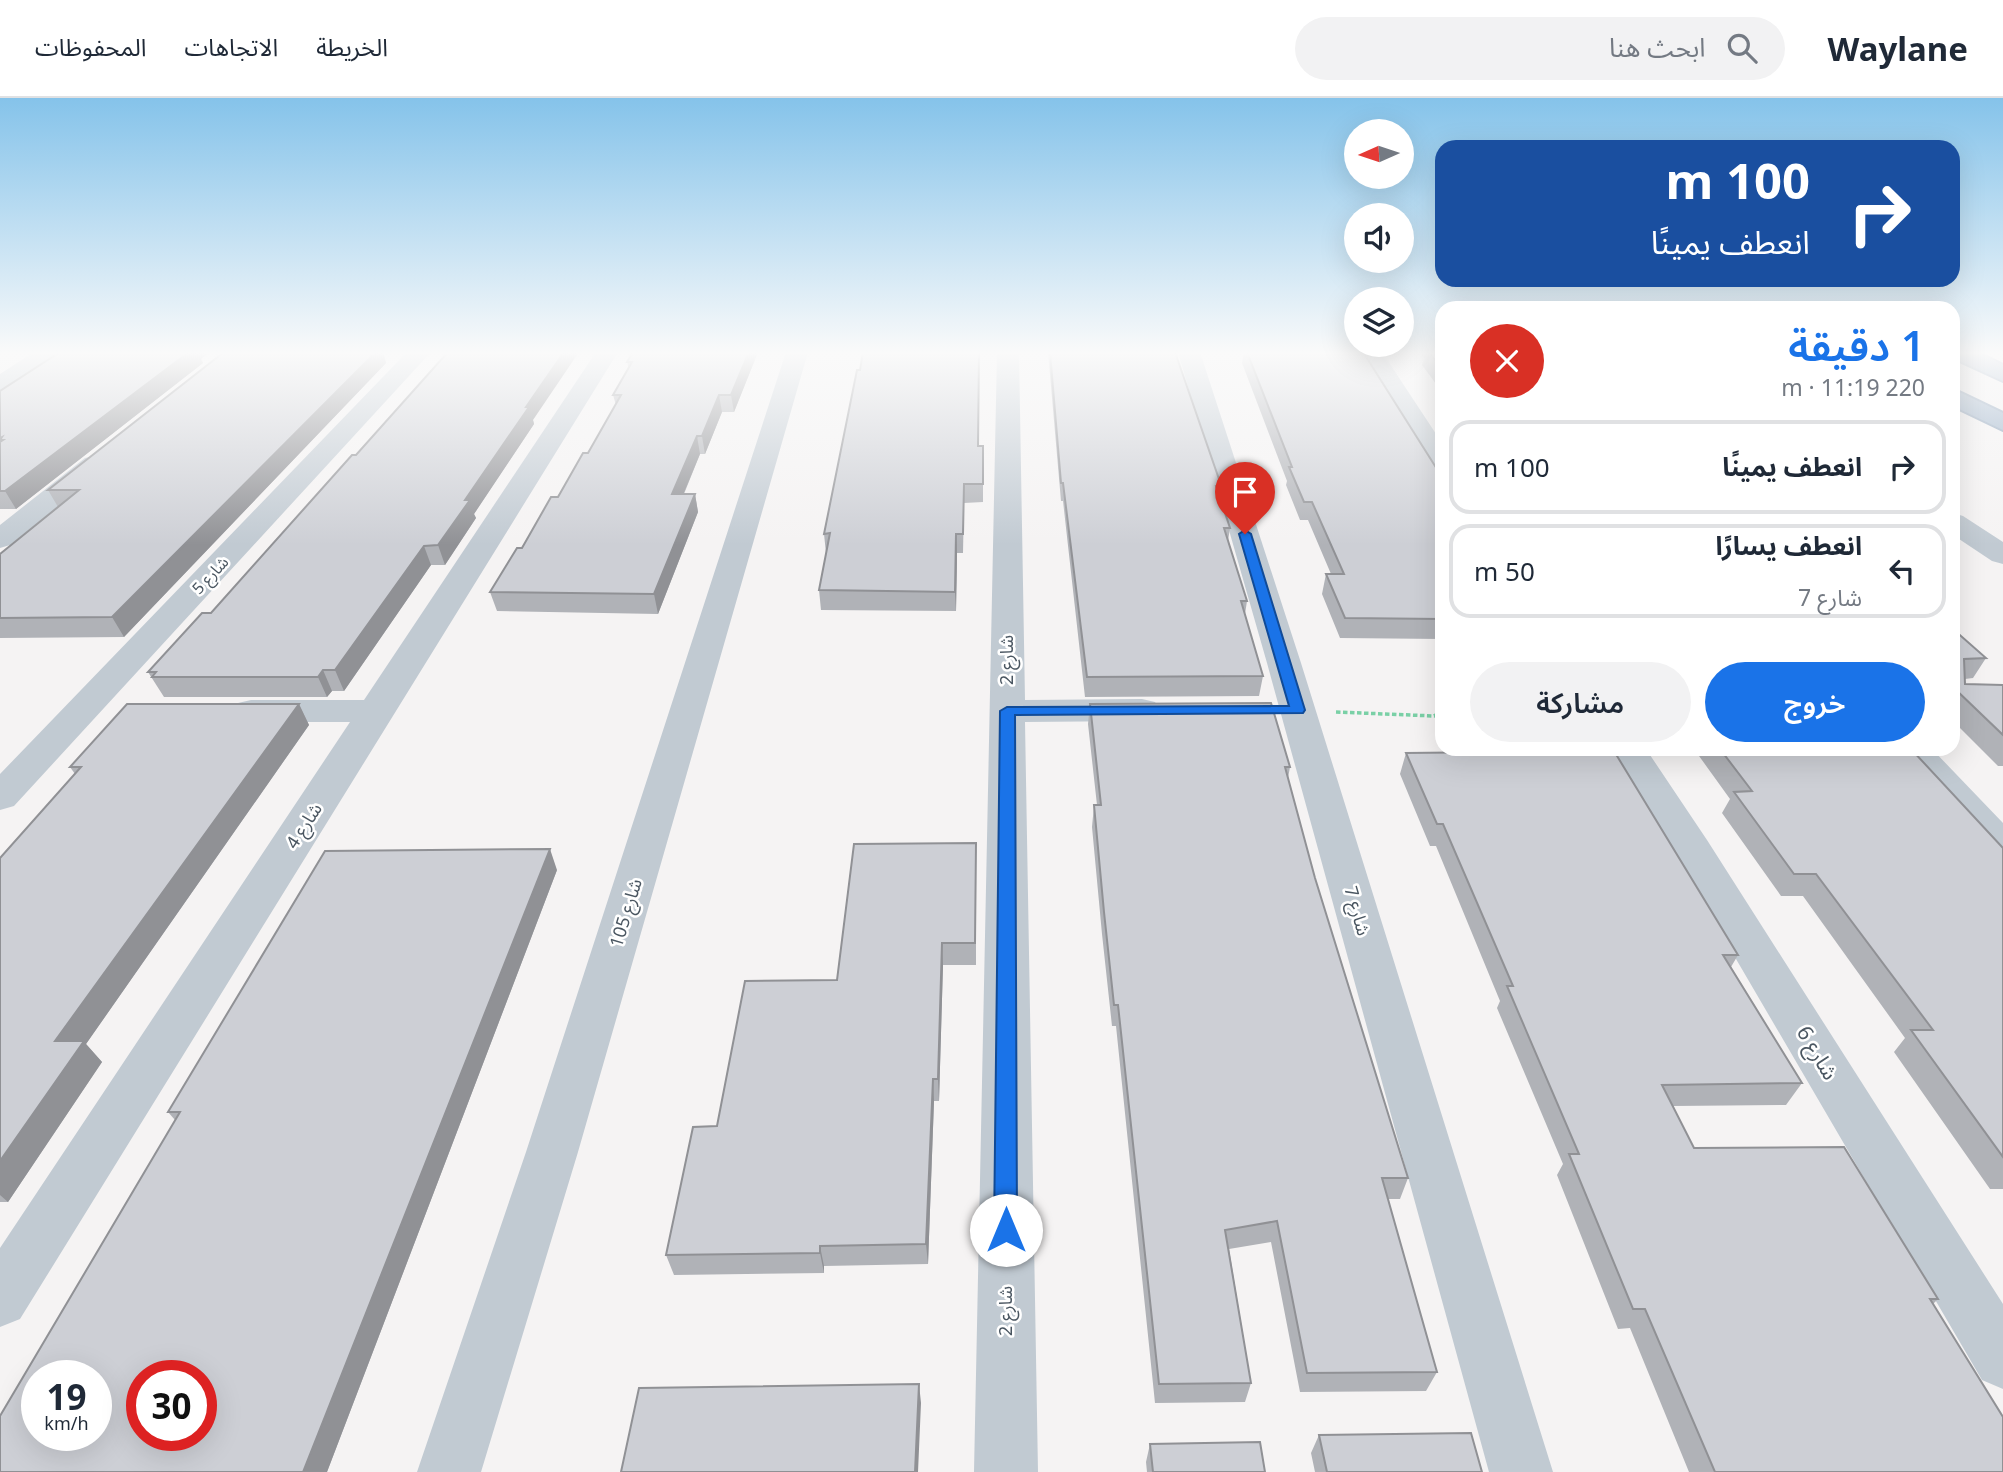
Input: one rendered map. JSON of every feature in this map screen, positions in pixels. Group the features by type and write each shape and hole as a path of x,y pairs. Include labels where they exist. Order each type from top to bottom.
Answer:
{"highway":[{"path":"1969,416 2003,431"}],"street":[{"name":"شارع 5","path":"0,797 359,416"},
{"name":"شارع 4","path":"0,1299 566,416"},
{"name":"شارع 105","path":"449,1472 556,1139 777,416"},
{"name":"شارع 2","path":"1006,1472 1009,416"},
{"name":"شارع 7","path":"1206,416 1284,710 1521,1472"},
{"path":"1412,416 1435,452"},
{"path":"0,538 118,445"},
{"path":"1960,527 2003,555"},
{"path":"1007,711 1173,710"},
{"path":"81,711 122,711"},
{"path":"216,711 378,711"},
{"name":"شارع 6","path":"1632,756 1700,862 2003,1359"},
{"path":"1918,756 2003,848"}],"path":[{"path":"1284,710 1435,715"}],"building":[{"path":"0,416 104,416 5,491 0,491 0,442 3,440 0,438"},
{"path":"142,416 312,416 112,617 0,618 0,554 79,490 48,490"},
{"path":"391,416 523,416 465,500 470,500 438,545 424,546 335,670 323,670 318,677 152,677 156,672 148,672 202,613 211,613 352,455 356,455"},
{"path":"609,416 710,416 702,436 697,436 672,494 695,494 654,594 490,592 517,548 522,548 551,497 558,497 583,453 588,453"},
{"path":"848,416 978,416 978,446 983,446 983,484 964,484 963,534 956,534 955,592 819,590 830,533 824,534"},
{"path":"1055,416 1197,416 1221,485 1216,486 1230,528 1224,528 1247,601 1241,601 1263,676 1087,677 1061,483"},
{"path":"1272,416 1404,416 1435,466 1435,619 1345,618 1326,574 1344,574 1312,502 1304,502 1289,467 1292,467"},
{"path":"1960,635 1986,658 1964,659 1965,684 2003,685 2003,735 1960,694"},
{"path":"1271,703 1290,767 1285,767 1315,878 1408,1178 1382,1178 1437,1372 1307,1373 1277,1221 1225,1230 1251,1383 1159,1384 1118,1005 1114,1005 1104,912 1094,805 1101,805 1090,704"},
{"path":"127,704 299,704 55,1041 84,1041 0,1161 0,858 81,767 70,767"},
{"path":"1406,753 1435,753 1435,756 1617,756 1738,955 1723,955 1802,1083 1662,1085 1694,1148 1844,1147 1938,1299 1930,1299 2003,1417 2003,1472 1715,1472 1645,1309 1633,1309 1569,1154 1579,1154 1507,986 1513,986 1443,824 1437,824"},
{"path":"1725,756 1918,756 2003,848 2003,1157 1911,1030 1933,1030 1816,874 1794,874 1734,792 1752,791"},
{"path":"976,843 975,943 942,943 938,1079 933,1079 926,1244 820,1246 820,1253 666,1255 693,1127 717,1126 745,981 837,980 854,844"},
{"path":"550,849 303,1472 0,1472 0,1416 21,1381 21,1451 112,1451 112,1360 33,1360 180,1112 168,1112 325,851"},
{"path":"919,1384 915,1472 621,1472 639,1388"},
{"path":"1471,1433 1482,1472 1327,1472 1319,1435"},
{"path":"1260,1442 1265,1472 1153,1472 1150,1444"}],"route":[{"path":"1006,1230 1007,711 1298,710 1245,534"}]}
